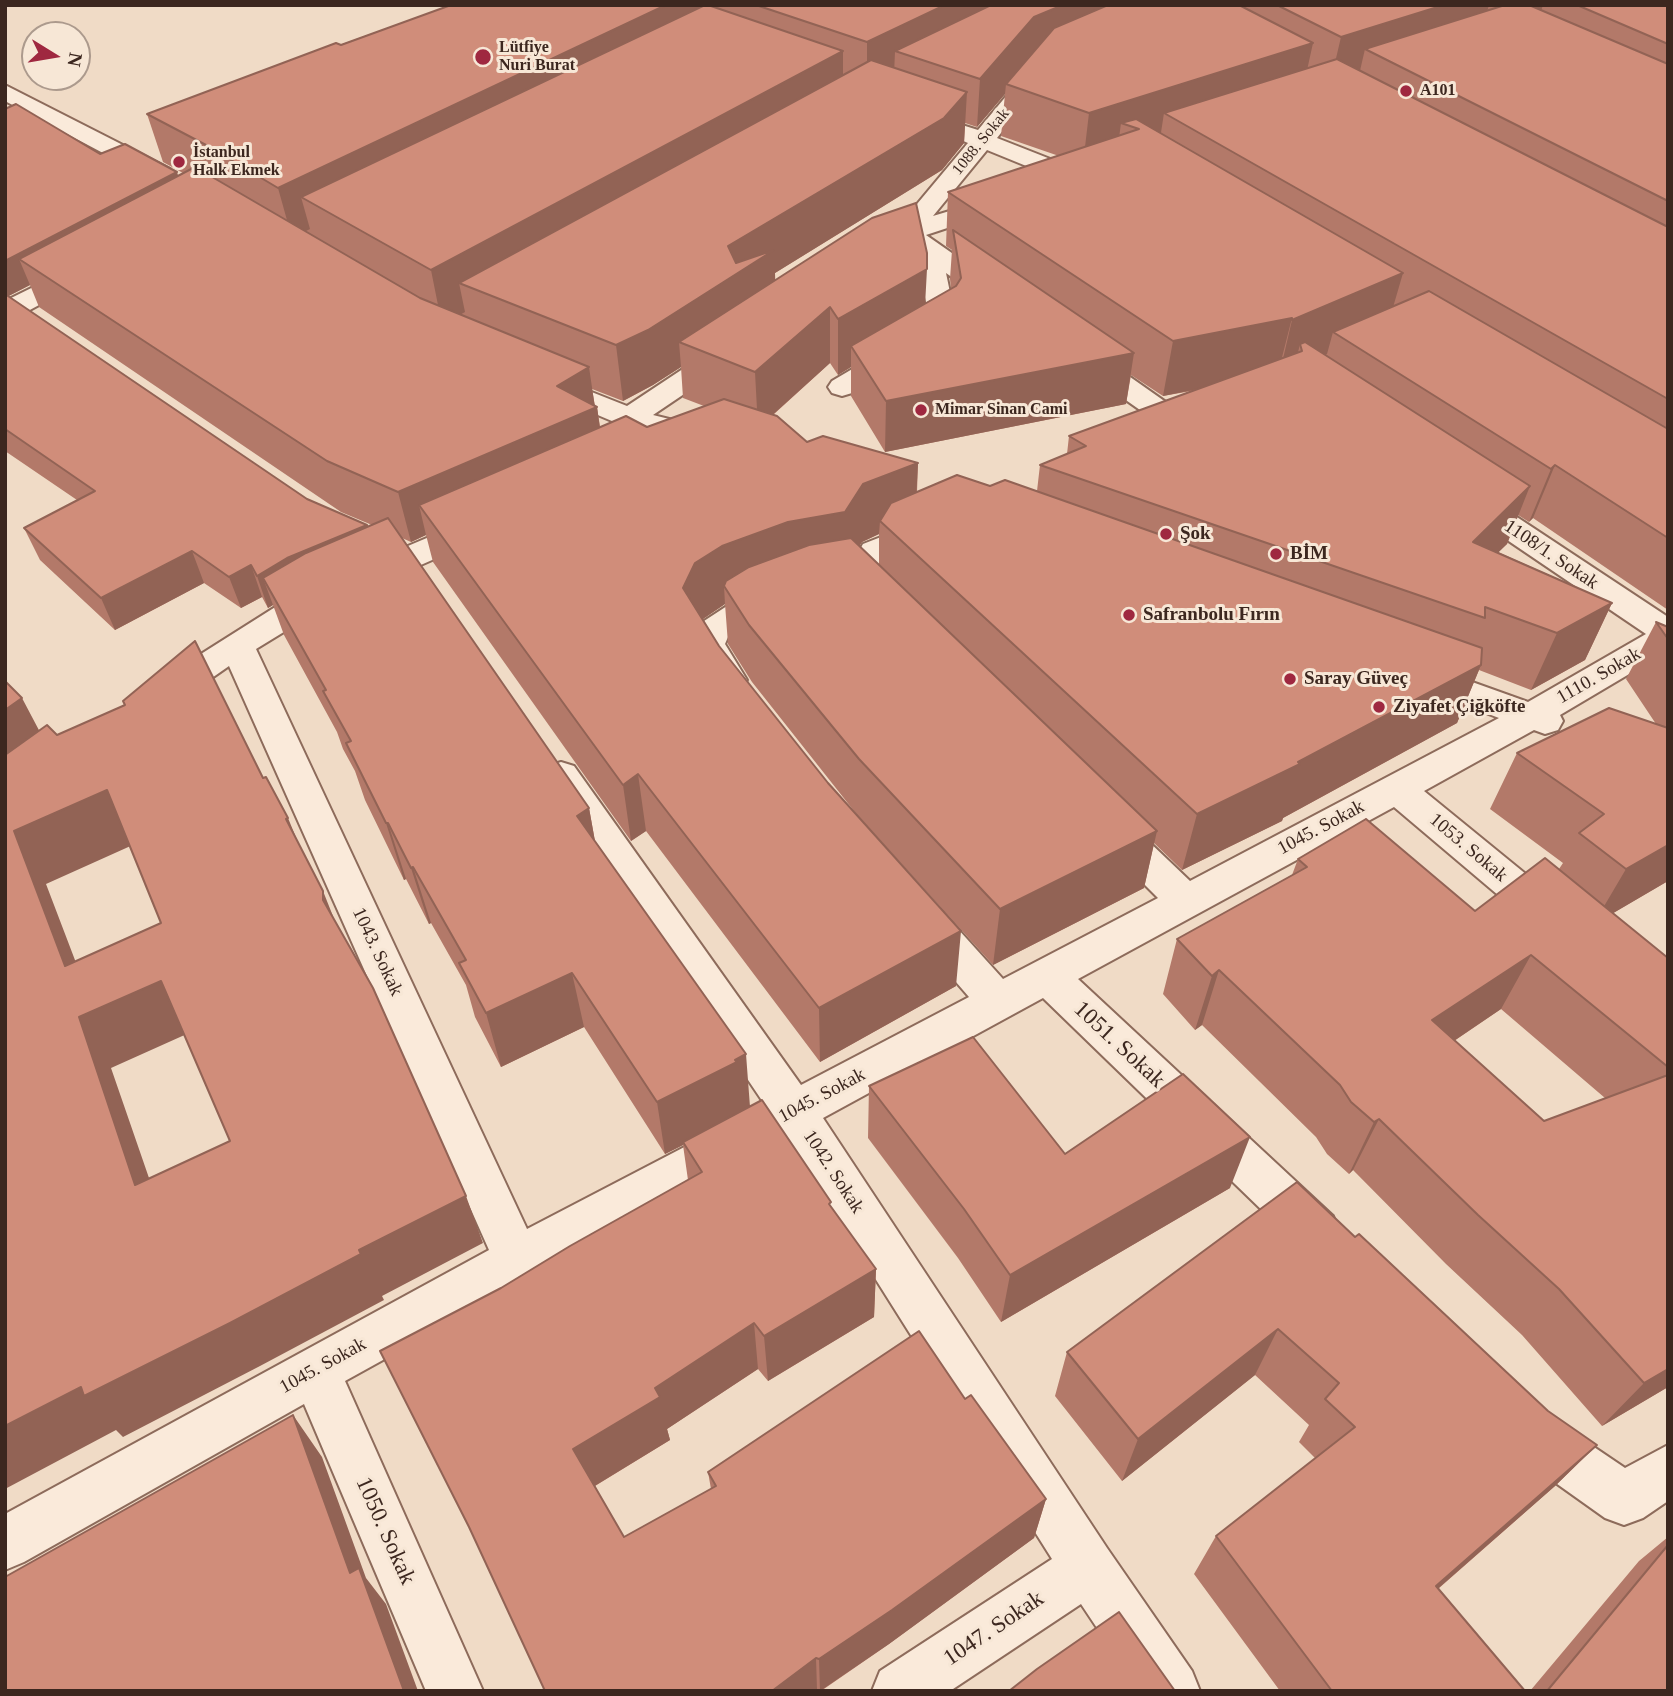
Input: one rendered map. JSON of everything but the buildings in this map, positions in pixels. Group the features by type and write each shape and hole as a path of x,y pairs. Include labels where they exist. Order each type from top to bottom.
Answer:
{"street":[{"name":"1088. Sokak","path":"906,233 1038,71 1050,66"},
{"path":"5,92 142,151 188,188"},
{"path":"16,128 48,112"},
{"path":"859,263 906,233 1088,174 945,126"},
{"path":"906,233 1018,312"},
{"path":"842,387 941,328 940,307 929,248"},
{"path":"19,314 100,261"},
{"path":"629,418 744,341"},
{"path":"1063,343 1186,430"},
{"path":"517,370 629,418 727,442"},
{"path":"653,450 690,433"},
{"name":"1108/1. Sokak","path":"1441,482 1668,634"},
{"path":"133,715 237,645 311,600 406,563 506,517"},
{"path":"747,703 708,644 713,631 739,614 831,586 874,551 956,517"},
{"path":"831,586 898,620"},
{"name":"1110. Sokak","path":"1531,716 1668,634"},
{"name":"1043. Sokak","path":"237,645 517,1259"},
{"path":"1400,668 1580,733"},
{"name":"1045. Sokak","path":"5,1543 517,1259 1531,716"},
{"name":"1042. Sokak","path":"536,738 794,1111 1088,1567 1172,1691"},
{"name":"1053. Sokak","path":"1397,789 1574,937"},
{"path":"1086,803 1185,900"},
{"path":"907,899 997,1001"},
{"name":"1051. Sokak","path":"1046,975 1348,1262"},
{"name":"1050. Sokak","path":"314,1371 455,1691"},
{"path":"1500,1406 1530,1434 1623,1499 1668,1471"},
{"name":"1047. Sokak","path":"900,1691 1088,1567"}],"place":[{"name":"Lütfiye Nuri Burat","path":"483,57"},
{"name":"A101","path":"1406,91"},
{"name":"İstanbul Halk Ekmek","path":"179,162"},
{"name":"Mimar Sinan Cami","path":"921,410"},
{"name":"Şok","path":"1166,534"},
{"name":"BİM","path":"1276,554"},
{"name":"Safranbolu Fırın","path":"1129,615"},
{"name":"Saray Güveç","path":"1290,679"},
{"name":"Ziyafet Çiğköfte","path":"1379,707"}]}
